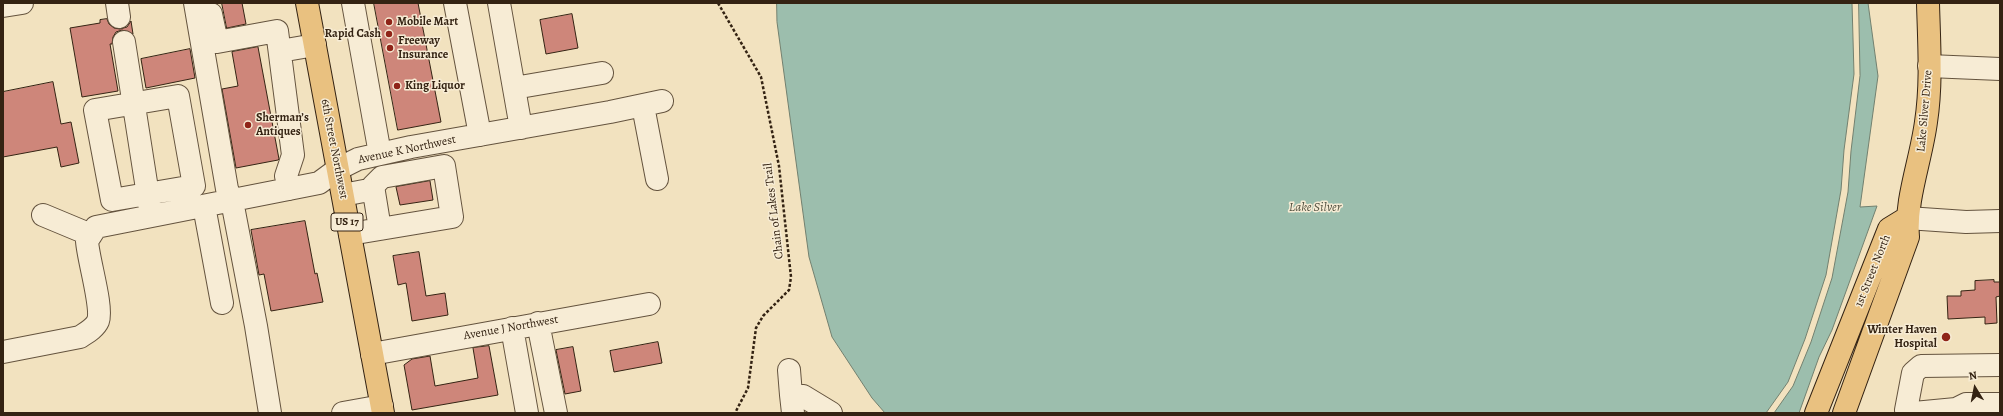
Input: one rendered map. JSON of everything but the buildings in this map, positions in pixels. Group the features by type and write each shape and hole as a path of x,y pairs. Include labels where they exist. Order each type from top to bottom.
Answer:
{"main road":[{"name":"6th Street Northwest","path":"307,3 382,409"},
{"name":"Lake Silver Drive","path":"1907,218 1923,140 1929,66 1928,3"},
{"name":"1st Street North","path":"1816,413 1890,229 1907,218 1908,237 1844,413"}],"street":[{"path":"3,6 22,3"},
{"path":"195,3 227,189 232,201 256,326 270,413"},
{"path":"208,3 217,42 277,31 293,155 286,176 289,189"},
{"path":"353,3 380,154"},
{"path":"455,3 480,136"},
{"path":"499,3 521,128"},
{"path":"124,42 151,216"},
{"path":"280,51 314,45"},
{"path":"1929,66 2000,70"},
{"path":"514,88 602,73"},
{"path":"178,96 194,186 112,200 95,110 134,104 178,96"},
{"name":"Avenue K Northwest","path":"91,235 96,227 319,184 338,170 358,159 429,144 480,136 652,103 657,179"},
{"path":"429,144 432,168"},
{"path":"350,234 380,229 452,216 444,166 382,177 373,186 380,229"},
{"path":"343,196 374,189"},
{"path":"204,206 222,303"},
{"path":"3,352 80,337 90,330 98,321 99,309 87,241 91,235 43,214"},
{"path":"1907,218 1966,222 2000,221"},
{"name":"Avenue J Northwest","path":"372,354 649,304"},
{"path":"538,323 556,413"},
{"path":"512,328 527,413"},
{"path":"1910,413 1906,410 1912,373 1921,366 2000,365"},
{"path":"790,370 792,404"},
{"path":"792,404 803,396 831,413"},
{"path":"1914,413 1956,411 1966,404 2000,404"},
{"path":"343,413 382,409"}],"path":[{"name":"Chain of Lakes Trail","path":"718,3 762,77 779,166 791,277 789,290 763,316 756,328 748,388 735,413"}],"water":[{"name":"Lake Silver","path":"777,3 1852,3 1854,74 1844,150 1841,190 1826,275 1805,339 1788,382 1766,413 885,413 872,398 832,337 809,257 777,22"},
{"path":"1859,3 1868,3 1878,76 1860,207 1877,206 1832,330 1819,357 1799,413 1774,413 1793,386 1811,342 1832,278 1848,192 1851,151 1860,76"}],"place":[{"name":"Mobile Mart","path":"389,22"},
{"name":"Rapid Cash","path":"389,34"},
{"name":"Freeway Insurance","path":"390,48"},
{"name":"King Liquor","path":"397,86"},
{"name":"Sherman’s Antiques","path":"248,125"},
{"name":"Winter Haven Hospital","path":"1946,337"}]}
